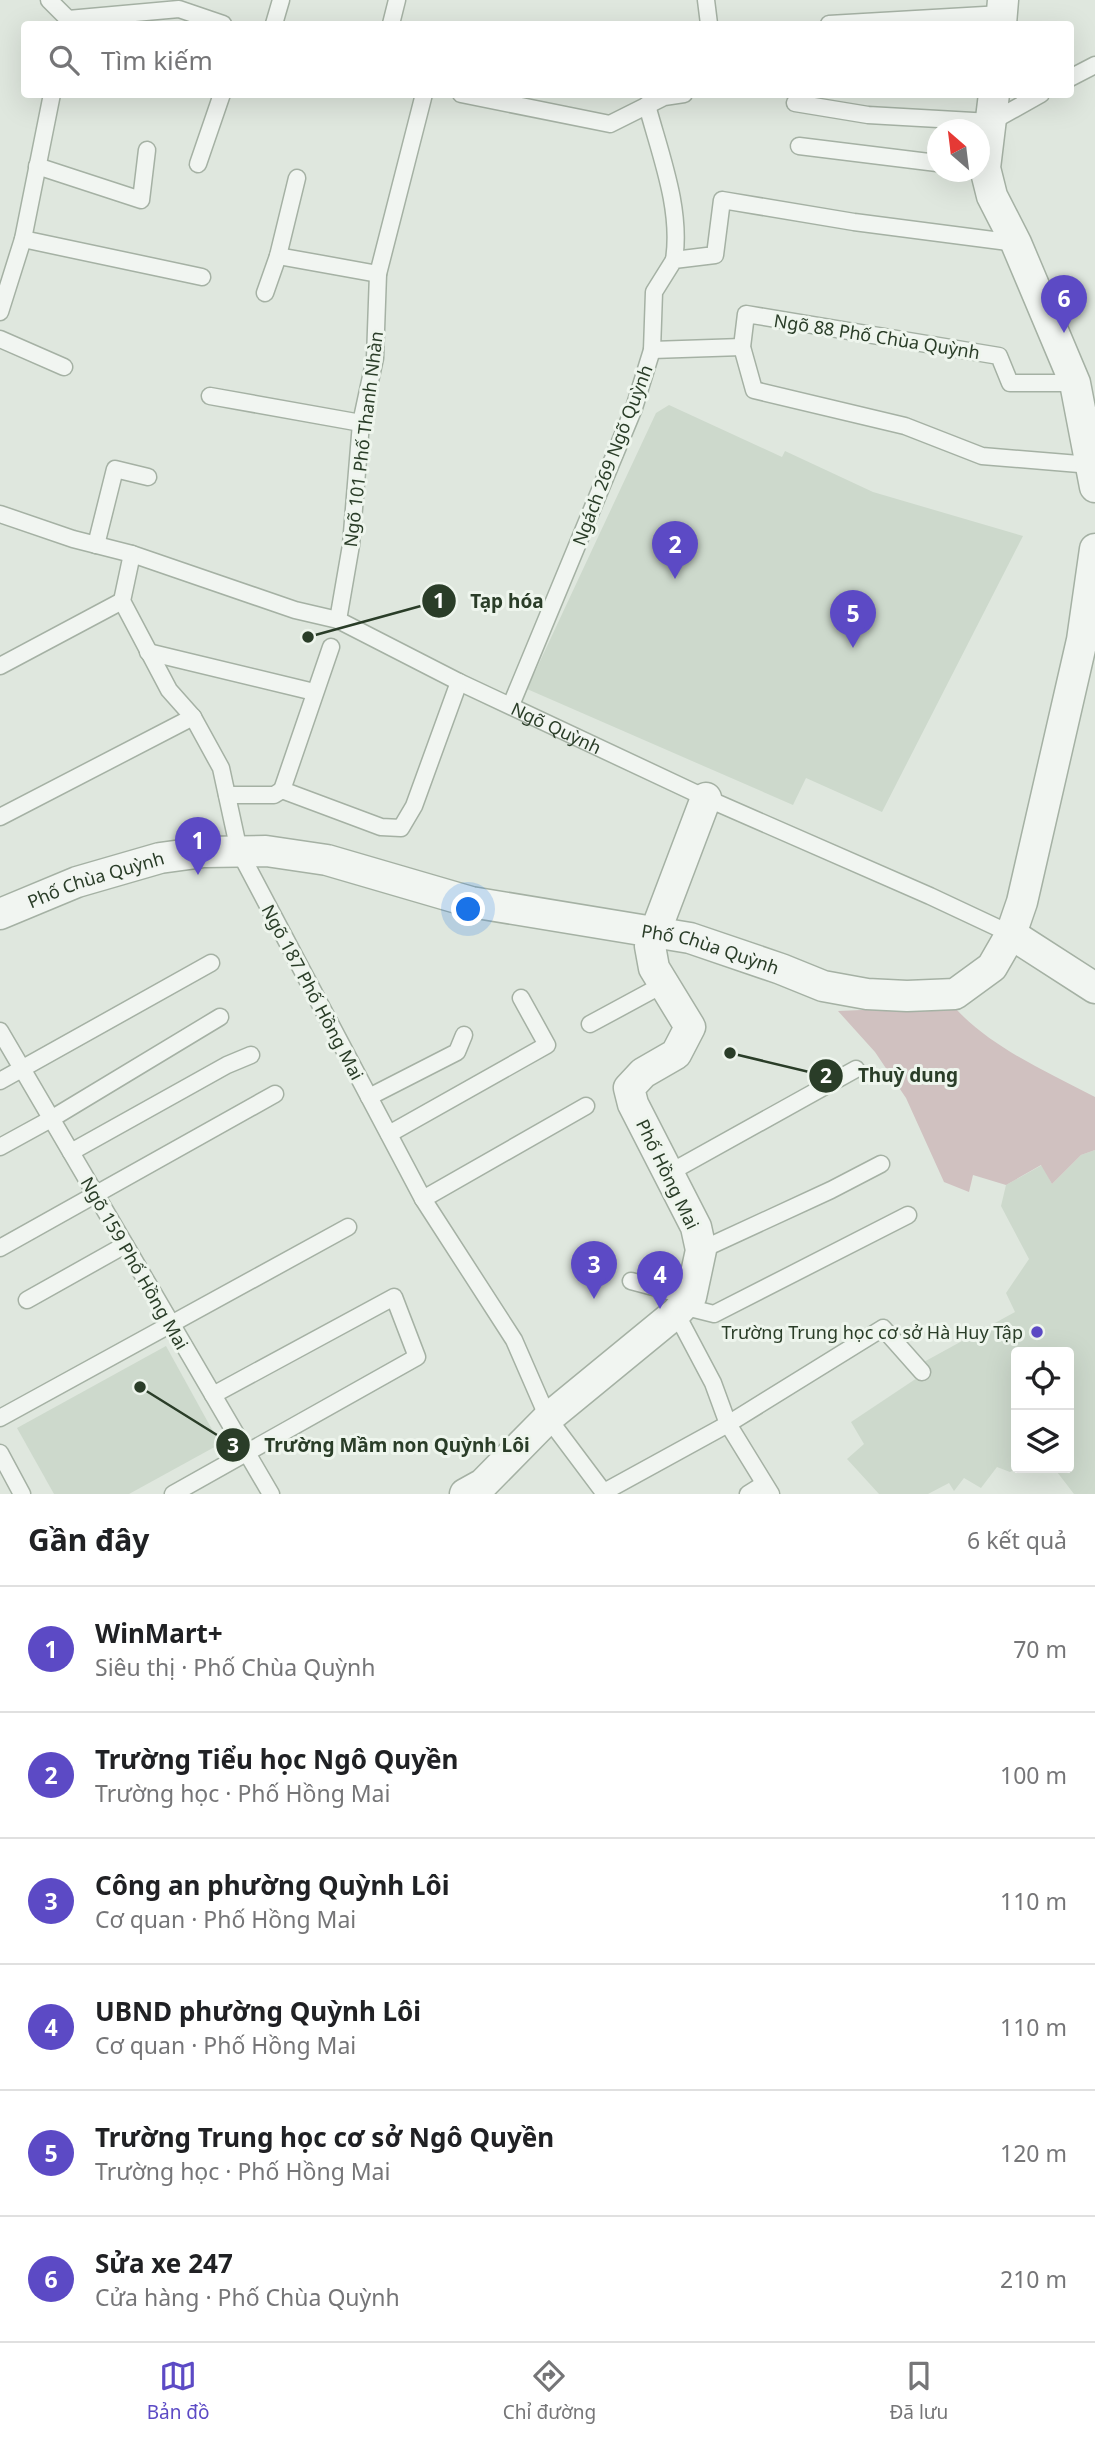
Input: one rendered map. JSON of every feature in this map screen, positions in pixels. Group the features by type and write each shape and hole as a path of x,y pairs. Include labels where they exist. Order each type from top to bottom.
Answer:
{"street":[{"path":"987,182 1016,243 1075,383 1093,476"},
{"name":"Phố Chùa Quỳnh","path":"0,914 77,882 160,858 204,852 266,851 327,860 471,901 690,938 823,986 867,994 955,994 992,967 1011,934 1022,902 1082,640 1095,549"},
{"name":"Phố Hồng Mai","path":"683,1305 701,1250 696,1227 633,1104 629,1088 643,1073 676,1054 690,1027 654,968 650,946 706,798"},
{"name":"Ngõ Quỳnh","path":"1011,934 1092,979"},
{"path":"465,1494 483,1484 548,1418 683,1305"}],"lane":[{"path":"50,0 66,21"},
{"path":"275,21 281,0"},
{"path":"392,21 397,0"},
{"path":"706,0 709,21"},
{"path":"76,21 179,9 214,21"},
{"path":"876,21 1002,13"},
{"path":"1074,76 1095,65"},
{"path":"0,312 23,239 51,98"},
{"path":"198,164 221,98"},
{"name":"Ngõ 101 Phố Thanh Nhàn","path":"338,620 351,545 361,423 375,358 377,274 423,98"},
{"path":"481,98 610,124 662,98"},
{"path":"795,103 867,115 992,108 1027,98"},
{"path":"647,105 668,186 677,239 674,260 715,254 722,200 854,222 1016,243"},
{"path":"799,146 927,162"},
{"path":"37,166 141,200 147,150"},
{"path":"265,293 278,256 297,178"},
{"path":"23,239 202,277"},
{"path":"278,256 377,274"},
{"name":"Ngách 269 Ngõ Quỳnh","path":"511,705 634,408 652,350 654,292 674,260"},
{"name":"Ngõ 88 Phố Chùa Quỳnh","path":"742,347 746,314 999,356 1010,383 1075,383"},
{"path":"0,339 64,367"},
{"path":"652,350 742,347 754,390 905,426 982,456 1093,476"},
{"path":"210,396 361,423"},
{"path":"96,545 116,469 148,477"},
{"name":"Ngõ Quỳnh","path":"0,514 132,554 295,610 338,620 459,682 706,798 1011,934"},
{"path":"0,666 122,601 132,554"},
{"name":"Ngõ 187 Phố Hồng Mai","path":"122,601 169,690 193,717 221,768 239,851 423,1199 514,1340 548,1418 605,1493"},
{"path":"227,795 274,795 282,790 331,647"},
{"path":"148,652 314,692"},
{"path":"282,790 381,827 401,828 414,807 459,682"},
{"path":"2,812 193,717"},
{"path":"0,1081 211,963"},
{"path":"590,1024 664,984"},
{"path":"389,1134 548,1045 521,998"},
{"path":"0,1147 220,1017"},
{"name":"Ngõ 159 Phố Hồng Mai","path":"0,1031 271,1494"},
{"path":"369,1097 457,1052 464,1035"},
{"path":"71,1152 226,1065 251,1055"},
{"path":"668,1173 856,1069"},
{"path":"0,1248 275,1094"},
{"path":"423,1199 586,1106"},
{"path":"701,1250 881,1164"},
{"path":"631,1281 683,1305 714,1314 908,1215"},
{"path":"0,1418 348,1227"},
{"path":"27,1300 125,1245"},
{"path":"173,1494 417,1357 394,1297 213,1395"},
{"path":"683,1305 728,1424 768,1489 748,1494"},
{"path":"605,1493 728,1424 883,1328 922,1372"},
{"path":"0,1453 22,1494"}],"shaded area":[{"path":"669,405 782,457 785,451 873,492 1023,536 882,812 806,778 793,805 527,689 656,413"},
{"path":"955,1008 1003,1047 1095,1097 1095,1150 1081,1155 1052,1184 1041,1165 1006,1185 973,1175 969,1192 944,1182 906,1098 875,1052 838,1011"},
{"name":"Trường Trung học cơ sở Hà Huy Tập","path":"1095,1150 1095,1494 1074,1494 1058,1473 1074,1473 1074,1347 1011,1347 1011,1472 997,1467 981,1488 964,1478 954,1491 949,1483 928,1494 879,1494 847,1459 864,1444 851,1422 917,1378 911,1369 1015,1312 1006,1293 1029,1259 1001,1206 1006,1185 1042,1165 1052,1184 1081,1155"},
{"path":"166,1346 220,1444 129,1494 54,1494 17,1428"}],"place":[{"name":"Sửa xe 247","path":"1064,333"},
{"name":"Trường Tiểu học Ngô Quyền","path":"675,579"},
{"name":"Tạp hóa","path":"308,637"},
{"name":"Trường Trung học cơ sở Ngô Quyền","path":"853,648"},
{"name":"WinMart+","path":"198,875"},
{"name":"Thuỳ dung","path":"730,1053"},
{"name":"Công an phường Quỳnh Lôi","path":"594,1299"},
{"name":"UBND phường Quỳnh Lôi","path":"660,1309"},
{"name":"Trường Trung học cơ sở Hà Huy Tập","path":"1037,1332"},
{"name":"Trường Mầm non Quỳnh Lôi","path":"140,1387"}]}
